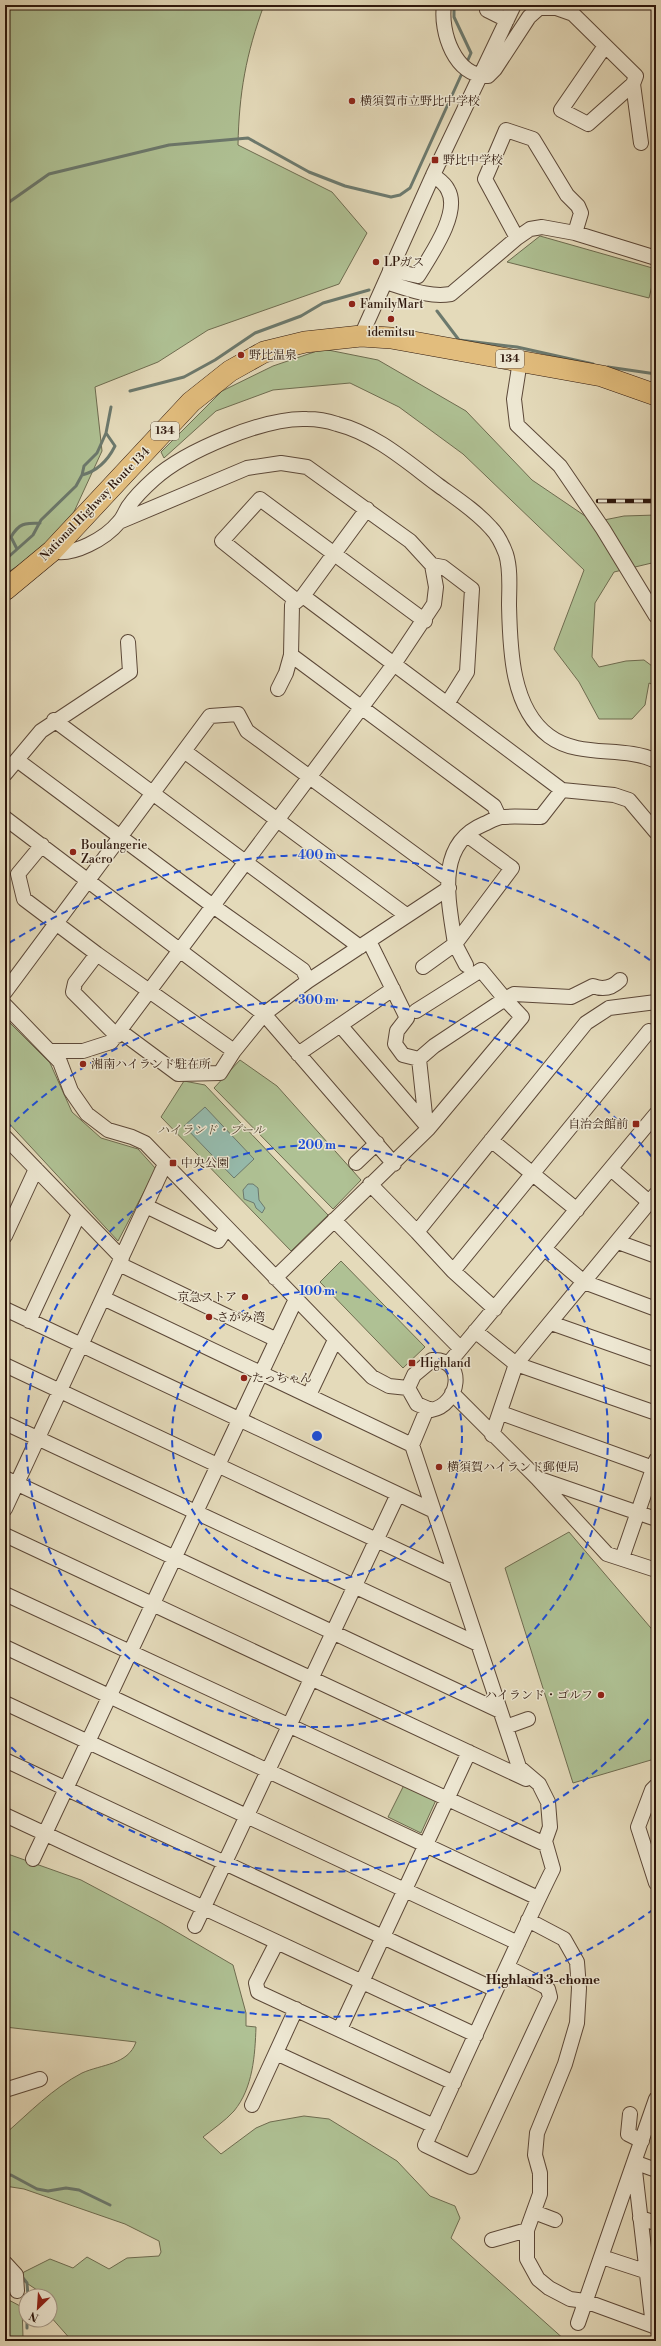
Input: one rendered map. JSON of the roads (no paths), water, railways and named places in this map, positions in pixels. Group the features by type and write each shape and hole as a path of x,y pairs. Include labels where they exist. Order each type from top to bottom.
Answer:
{"highway":[{"name":"National Highway Route 134","path":"5,590 52,551 191,402 230,371 264,352 305,342 361,336 391,338 602,376 656,395"}],"street":[{"path":"444,5 444,32 450,48 470,70 488,76 495,69 529,17 539,8 556,8 573,14 636,76 633,84 588,124 561,110 605,46"},
{"path":"361,336 433,175 470,70 507,20 514,5"},
{"path":"487,10 507,20"},
{"path":"633,84 641,143"},
{"path":"517,238 485,180 506,130 533,139 540,147 567,195 578,206 581,213 575,233"},
{"path":"388,276 418,276 449,219 452,207 449,191 433,175"},
{"path":"388,276 424,294 440,296 451,294 517,238 530,230 542,226 575,233 656,258"},
{"path":"520,361 514,400 518,426 560,466 603,529 656,616"},
{"path":"119,522 129,505 154,479 178,462 243,432 281,422 307,419 337,424 366,434 451,494 493,530 506,554 510,637 518,687 525,706 533,719 549,736 569,745 589,750 635,752 656,761"},
{"path":"51,1051 83,1051 111,1042 150,992 394,664 434,604 436,587 432,565 410,541 306,467 281,463 247,468 119,522 78,550 60,553 52,551"},
{"path":"424,621 260,499 222,541 300,599 394,664 562,790 614,795 629,800 656,832"},
{"path":"278,689 286,673 291,655 292,605 300,599 367,509"},
{"path":"432,565 443,567 472,589 467,672 447,704"},
{"path":"5,774 40,731 54,720 92,698 130,672 128,642"},
{"path":"291,655 494,806 499,817"},
{"path":"5,992 210,716 238,714 247,731 310,776 448,883"},
{"path":"54,720 246,862 364,944 393,989 407,1018 397,1031 395,1044 403,1055 419,1059"},
{"path":"184,751 406,915"},
{"path":"17,760 303,970 308,981"},
{"path":"466,965 455,944 448,883 452,855 472,829 499,817 541,817 562,790"},
{"path":"5,818 89,880 264,1014 394,1164"},
{"path":"423,967 455,944 512,868 467,835"},
{"path":"42,845 18,874 24,899 56,924 234,1051"},
{"path":"98,954 75,982 73,992 118,1033 178,1074 220,1073 234,1051 264,1014 308,981 406,915 448,883"},
{"path":"275,1278 370,1184 394,1164 522,1017 481,970 416,1011"},
{"path":"419,1059 434,1046 514,994 571,997 593,986 598,988 613,987 620,980"},
{"path":"298,1054 393,989"},
{"path":"417,1232 586,1023 610,1008 656,1002"},
{"path":"5,1005 51,1051 63,1068 77,1103 87,1114 108,1130 141,1140 366,1372 378,1381 389,1386 408,1388"},
{"path":"340,1025 427,1127"},
{"path":"453,1271 650,1030"},
{"path":"419,1059 427,1127"},
{"path":"448,1364 474,1331 495,1310 656,1114"},
{"path":"5,1137 79,1214 120,1261 277,1340"},
{"path":"491,1140 577,1210"},
{"path":"356,1163 377,1143"},
{"path":"5,1509 11,1481 38,1438 165,1164"},
{"path":"5,1236 36,1169"},
{"path":"492,1435 516,1364 654,1200 611,1169"},
{"path":"370,1184 453,1271 495,1310"},
{"path":"146,1206 218,1241 224,1232"},
{"path":"29,1321 79,1214"},
{"path":"334,1220 460,1348"},
{"path":"618,1242 656,1256"},
{"path":"545,1249 584,1282 656,1309"},
{"path":"103,1298 412,1445"},
{"path":"33,1859 296,1300"},
{"path":"5,1309 434,1511"},
{"path":"551,1324 656,1360"},
{"path":"474,1331 516,1364 656,1413"},
{"path":"309,1395 335,1340"},
{"path":"435,1360 448,1364 457,1381 456,1387 452,1393 438,1408 427,1409 417,1404 408,1388 414,1375 429,1361 435,1360"},
{"path":"5,1366 455,1577"},
{"path":"452,1393 492,1435 537,1478 607,1554 656,1570"},
{"path":"427,1409 412,1445 519,1767 539,1784 548,1802 550,1827 545,1844 552,1869 425,2145 471,2167 550,1997 548,1989 544,1986 507,1967"},
{"path":"500,1414 655,1465 622,1558"},
{"path":"5,1423 478,1644"},
{"path":"537,1478 656,1519"},
{"path":"11,1481 500,1711"},
{"path":"195,1926 398,1494"},
{"path":"5,1535 539,1784"},
{"path":"5,1594 545,1844"},
{"path":"5,1647 538,1898"},
{"path":"5,1703 518,1943"},
{"path":"506,1727 528,1719"},
{"path":"340,2029 469,1752"},
{"path":"5,1760 496,1990"},
{"path":"656,1786 652,1803 638,1828 652,1856 656,1883"},
{"path":"5,1814 476,2035"},
{"path":"528,1920 564,1939 577,1962 579,1988 577,2024 564,2064 537,2133 535,2155 540,2173 540,2194 527,2230 528,2260 538,2279 549,2288 570,2299 585,2301 654,2326 651,2273 640,2218 634,2162"},
{"path":"276,1942 256,1983 258,1992 454,2083"},
{"path":"252,2105 296,2009"},
{"path":"276,2053 434,2126"},
{"path":"5,2090 40,2079"},
{"path":"578,2323 634,2162 653,2117 656,2099"},
{"path":"630,2114 628,2134 642,2141"},
{"path":"634,2162 656,2170"},
{"path":"534,2212 555,2220"},
{"path":"640,2218 656,2223"},
{"path":"492,2240 527,2230"},
{"path":"602,2257 651,2273"},
{"path":"5,2263 16,2275 17,2291"}],"waterway":[{"path":"454,5 454,17 471,53 467,62"},
{"path":"5,205 49,174 169,145 248,138 309,172 345,186 391,197 400,195 410,188 463,71"},
{"path":"130,391 184,377 215,360 255,333 301,316 323,303 369,290"},
{"path":"437,311 459,340 517,347 593,364"},
{"path":"608,367 656,374"},
{"path":"5,560 33,535 41,520 76,486 82,475 98,468 109,456 115,446 106,433 111,407"},
{"path":"82,475 84,466 97,453 106,433"},
{"path":"17,549 11,537 14,532 20,526 30,523 40,523"},
{"path":"5,2176 11,2175 37,2189 48,2191 66,2188 79,2190 110,2205"},
{"path":"23,2278 27,2283 27,2288"}],"railway":[{"path":"598,501 656,501"}],"place":[{"name":"横須賀市立野比中学校","path":"352,101"},
{"name":"野比中学校","path":"435,160"},
{"name":"LPガス","path":"376,262"},
{"name":"FamilyMart","path":"352,304"},
{"name":"idemitsu","path":"391,319"},
{"name":"野比温泉","path":"241,355"},
{"name":"Boulangerie Zacro","path":"73,852"},
{"name":"湘南ハイランド駐在所","path":"83,1064"},
{"name":"自治会館前","path":"636,1124"},
{"name":"中央公園","path":"173,1163"},
{"name":"京急ストア","path":"245,1297"},
{"name":"さがみ湾","path":"209,1317"},
{"name":"Highland","path":"412,1363"},
{"name":"たっちゃん","path":"244,1378"},
{"name":"横須賀ハイランド郵便局","path":"439,1467"},
{"name":"ハイランド・ゴルフ","path":"601,1695"}],"district":[{"name":"Highland 3-chome","path":"543,1980"}],"park label":[{"name":"ハイランド・プール","path":"211,1130"}]}
